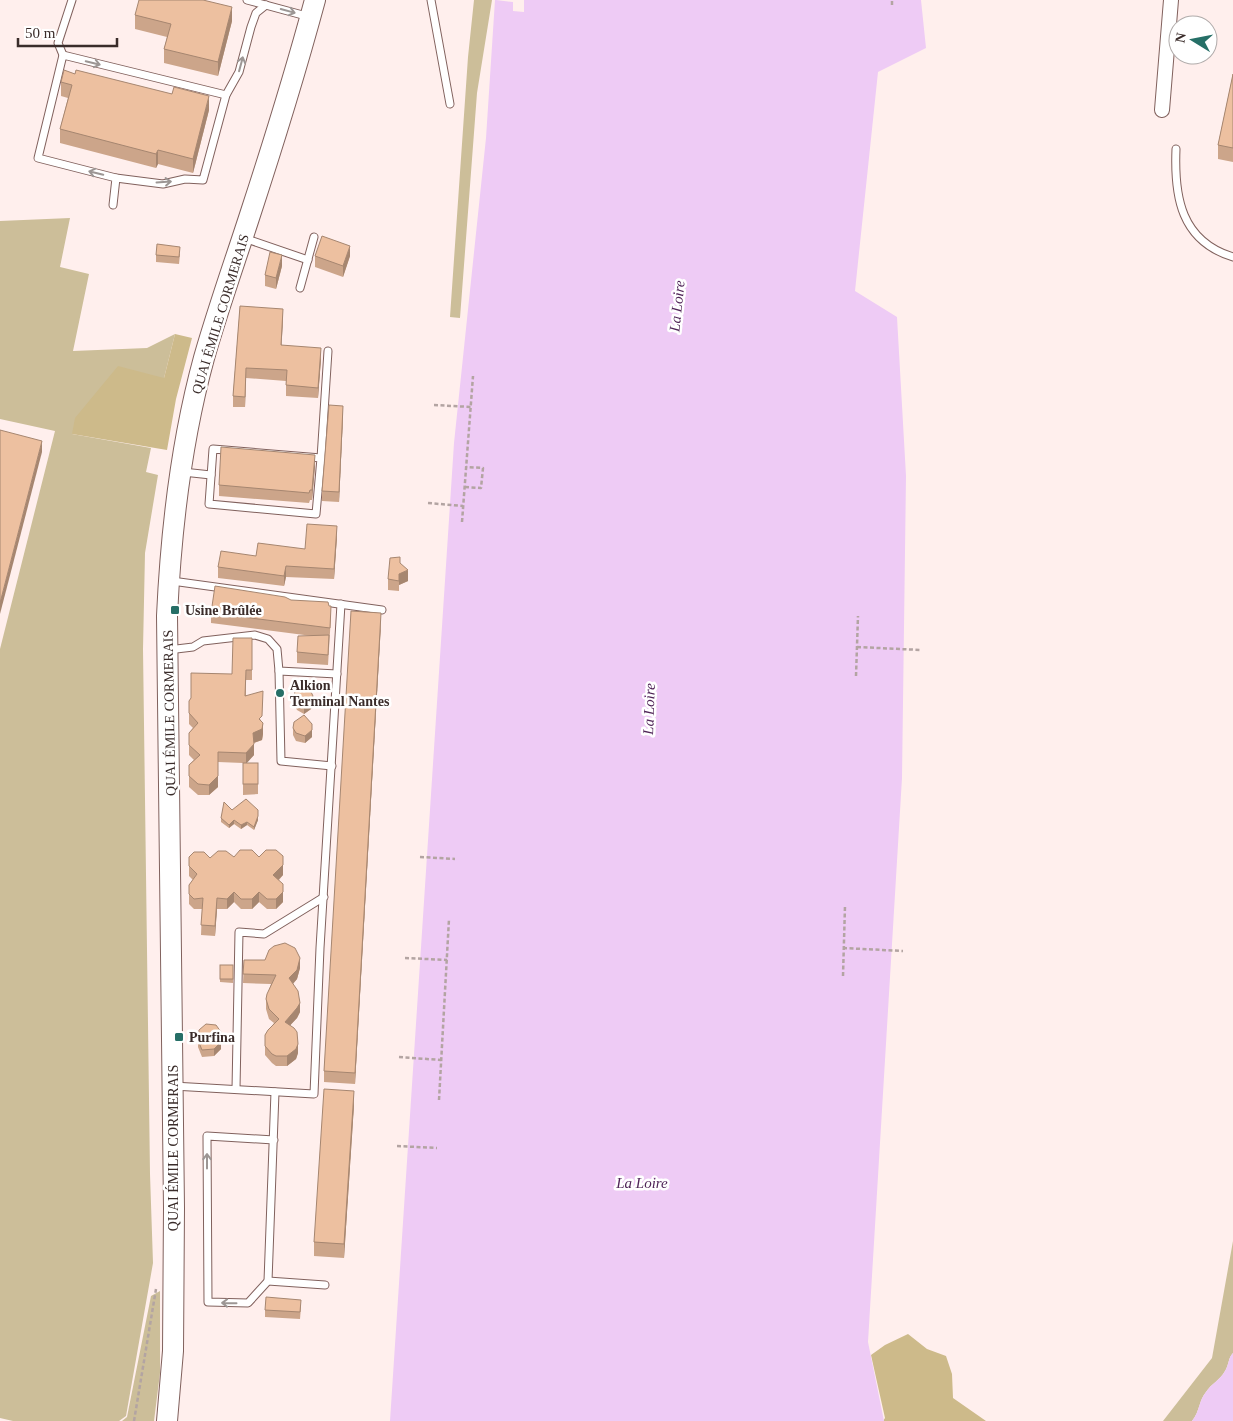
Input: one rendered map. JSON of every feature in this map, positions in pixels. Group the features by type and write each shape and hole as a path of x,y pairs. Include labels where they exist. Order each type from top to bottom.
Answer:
{"main road":[{"name":"QUAI ÉMILE CORMERAIS","path":"167,1419 173,1351 174,1208 168,650 169,581 173,523 180,471 204,358 290,92 313,9"}],"street":[{"path":"1162,110 1171,0"}],"lane":[{"path":"72,0 58,42 62,55 38,158 116,178 163,184 185,179 204,180 226,95 238,72 256,13 266,5"},
{"path":"247,0 266,5 313,9"},
{"path":"431,0 450,104"},
{"path":"62,55 226,95"},
{"path":"1176,150 1177,193 1184,215 1197,238 1224,254 1233,257"},
{"path":"113,205 116,178"},
{"path":"300,288 314,237"},
{"path":"242,238 308,260"},
{"path":"321,458 213,448 208,504 316,514 321,458 328,351"},
{"path":"180,471 210,475"},
{"path":"169,581 382,610"},
{"path":"173,1086 314,1094 341,604"},
{"path":"168,650 193,647 203,641 255,635 268,639 277,649 280,762 332,766"},
{"path":"279,671 337,674"},
{"path":"236,1089 239,932 264,934 324,897"},
{"path":"274,1140 207,1136 208,1302 248,1303 268,1281 274,1140 275,1092"},
{"path":"268,1281 325,1285"}],"path":[{"path":"892,0 892,5"},
{"path":"462,522 473,376"},
{"path":"434,405 471,407"},
{"path":"465,487 481,488 483,468 466,467"},
{"path":"428,503 463,506"},
{"path":"856,676 858,616"},
{"path":"857,647 920,650"},
{"path":"420,857 455,859"},
{"path":"843,976 845,906"},
{"path":"439,1100 449,919"},
{"path":"843,948 903,951"},
{"path":"405,958 447,960"},
{"path":"399,1057 442,1060"},
{"path":"397,1146 437,1148"}],"shaded area":[{"path":"474,0 492,0 477,93 460,318 450,317 468,57"},
{"path":"70,218 60,267 89,274 73,351 147,348 175,334 164,378 72,434 151,448 146,472 158,475 145,553 143,649 150,1174 153,1263 126,1416 119,1421 13,1421 0,1418 0,649 55,431 0,419 0,221"},
{"path":"175,334 192,338 176,399 167,450 72,434 75,418 118,366 164,378"},
{"path":"1233,1241 1233,1353 1223,1374 1202,1398 1192,1421 1163,1421 1212,1358"},
{"path":"160,1291 160,1373 154,1421 122,1421 127,1417 151,1296"},
{"path":"908,1334 927,1349 946,1356 952,1374 953,1398 986,1421 883,1421 885,1418 871,1355 885,1345"}],"water":[{"name":"La Loire","path":"495,0 921,0 926,48 878,72 855,291 897,317 906,476 902,778 868,1342 884,1421 390,1421 454,443 486,138"},
{"path":"1233,1353 1233,1421 1192,1421 1202,1398 1223,1374"}],"pier":[{"path":"496,0 524,0 524,12 513,11 513,2"}],"building":[{"path":"139,0 203,0 232,7 218,62 164,49 171,24 135,15"},
{"path":"64,70 75,74 76,70 172,94 174,87 209,96 193,159 158,150 156,154 60,129 72,85 61,82"},
{"path":"1233,74 1233,148 1218,145"},
{"path":"322,236 350,246 343,266 315,256"},
{"path":"157,244 180,247 179,257 156,255"},
{"path":"270,252 282,255 276,278 265,275"},
{"path":"240,306 283,309 281,345 321,348 318,388 286,385 287,370 246,368 245,397 233,396"},
{"path":"329,405 343,406 339,492 322,491"},
{"path":"0,430 42,441 0,603"},
{"path":"221,447 315,455 312,490 309,493 219,485"},
{"path":"307,524 337,526 334,569 286,566 284,576 218,567 221,551 256,556 258,543 305,549"},
{"path":"400,557 400,563 408,570 399,574 399,581 388,579 390,558"},
{"path":"215,586 285,597 291,600 328,602 329,606 331,606 330,628 211,613"},
{"path":"351,611 381,613 355,1073 324,1071"},
{"path":"329,635 328,655 297,652 298,636"},
{"path":"233,638 252,638 252,670 246,670 245,696 263,691 262,716 259,719 263,723 262,729 253,733 254,744 246,753 218,752 218,776 209,785 198,784 189,776 189,765 200,755 189,745 189,733 198,723 189,713 191,673 232,674"},
{"path":"300,687 309,688 313,696 311,702 304,707 294,697 295,691"},
{"path":"304,715 312,724 312,730 305,736 296,733 293,728 294,722"},
{"path":"243,763 258,763 258,784 243,784"},
{"path":"246,799 258,810 254,827 247,822 241,825 234,820 229,825 221,818 224,802 232,810"},
{"path":"240,850 252,850 259,857 266,850 276,850 283,856 283,865 273,875 283,884 283,892 276,899 267,899 259,892 252,899 241,899 234,892 227,899 217,898 215,926 201,925 203,898 194,899 189,894 189,885 197,874 189,866 189,857 194,852 204,852 210,858 218,851 226,851 234,857"},
{"path":"285,943 295,948 300,958 297,970 289,978 298,991 300,1003 285,1022 297,1032 298,1044 296,1049 287,1056 276,1056 265,1046 265,1035 279,1019 269,1009 266,999 276,975 243,974 244,960 265,960 269,950 274,946"},
{"path":"220,965 233,965 233,979 220,979"},
{"path":"206,1024 216,1025 221,1032 221,1042 214,1049 202,1050 198,1040 199,1030"},
{"path":"324,1089 354,1091 344,1244 314,1242"},
{"path":"266,1297 301,1300 300,1312 265,1310"}],"place":[{"name":"Usine Brûlée","path":"175,610"},
{"name":"Alkion Terminal Nantes","path":"280,693"},
{"name":"Purfina","path":"179,1037"}]}
